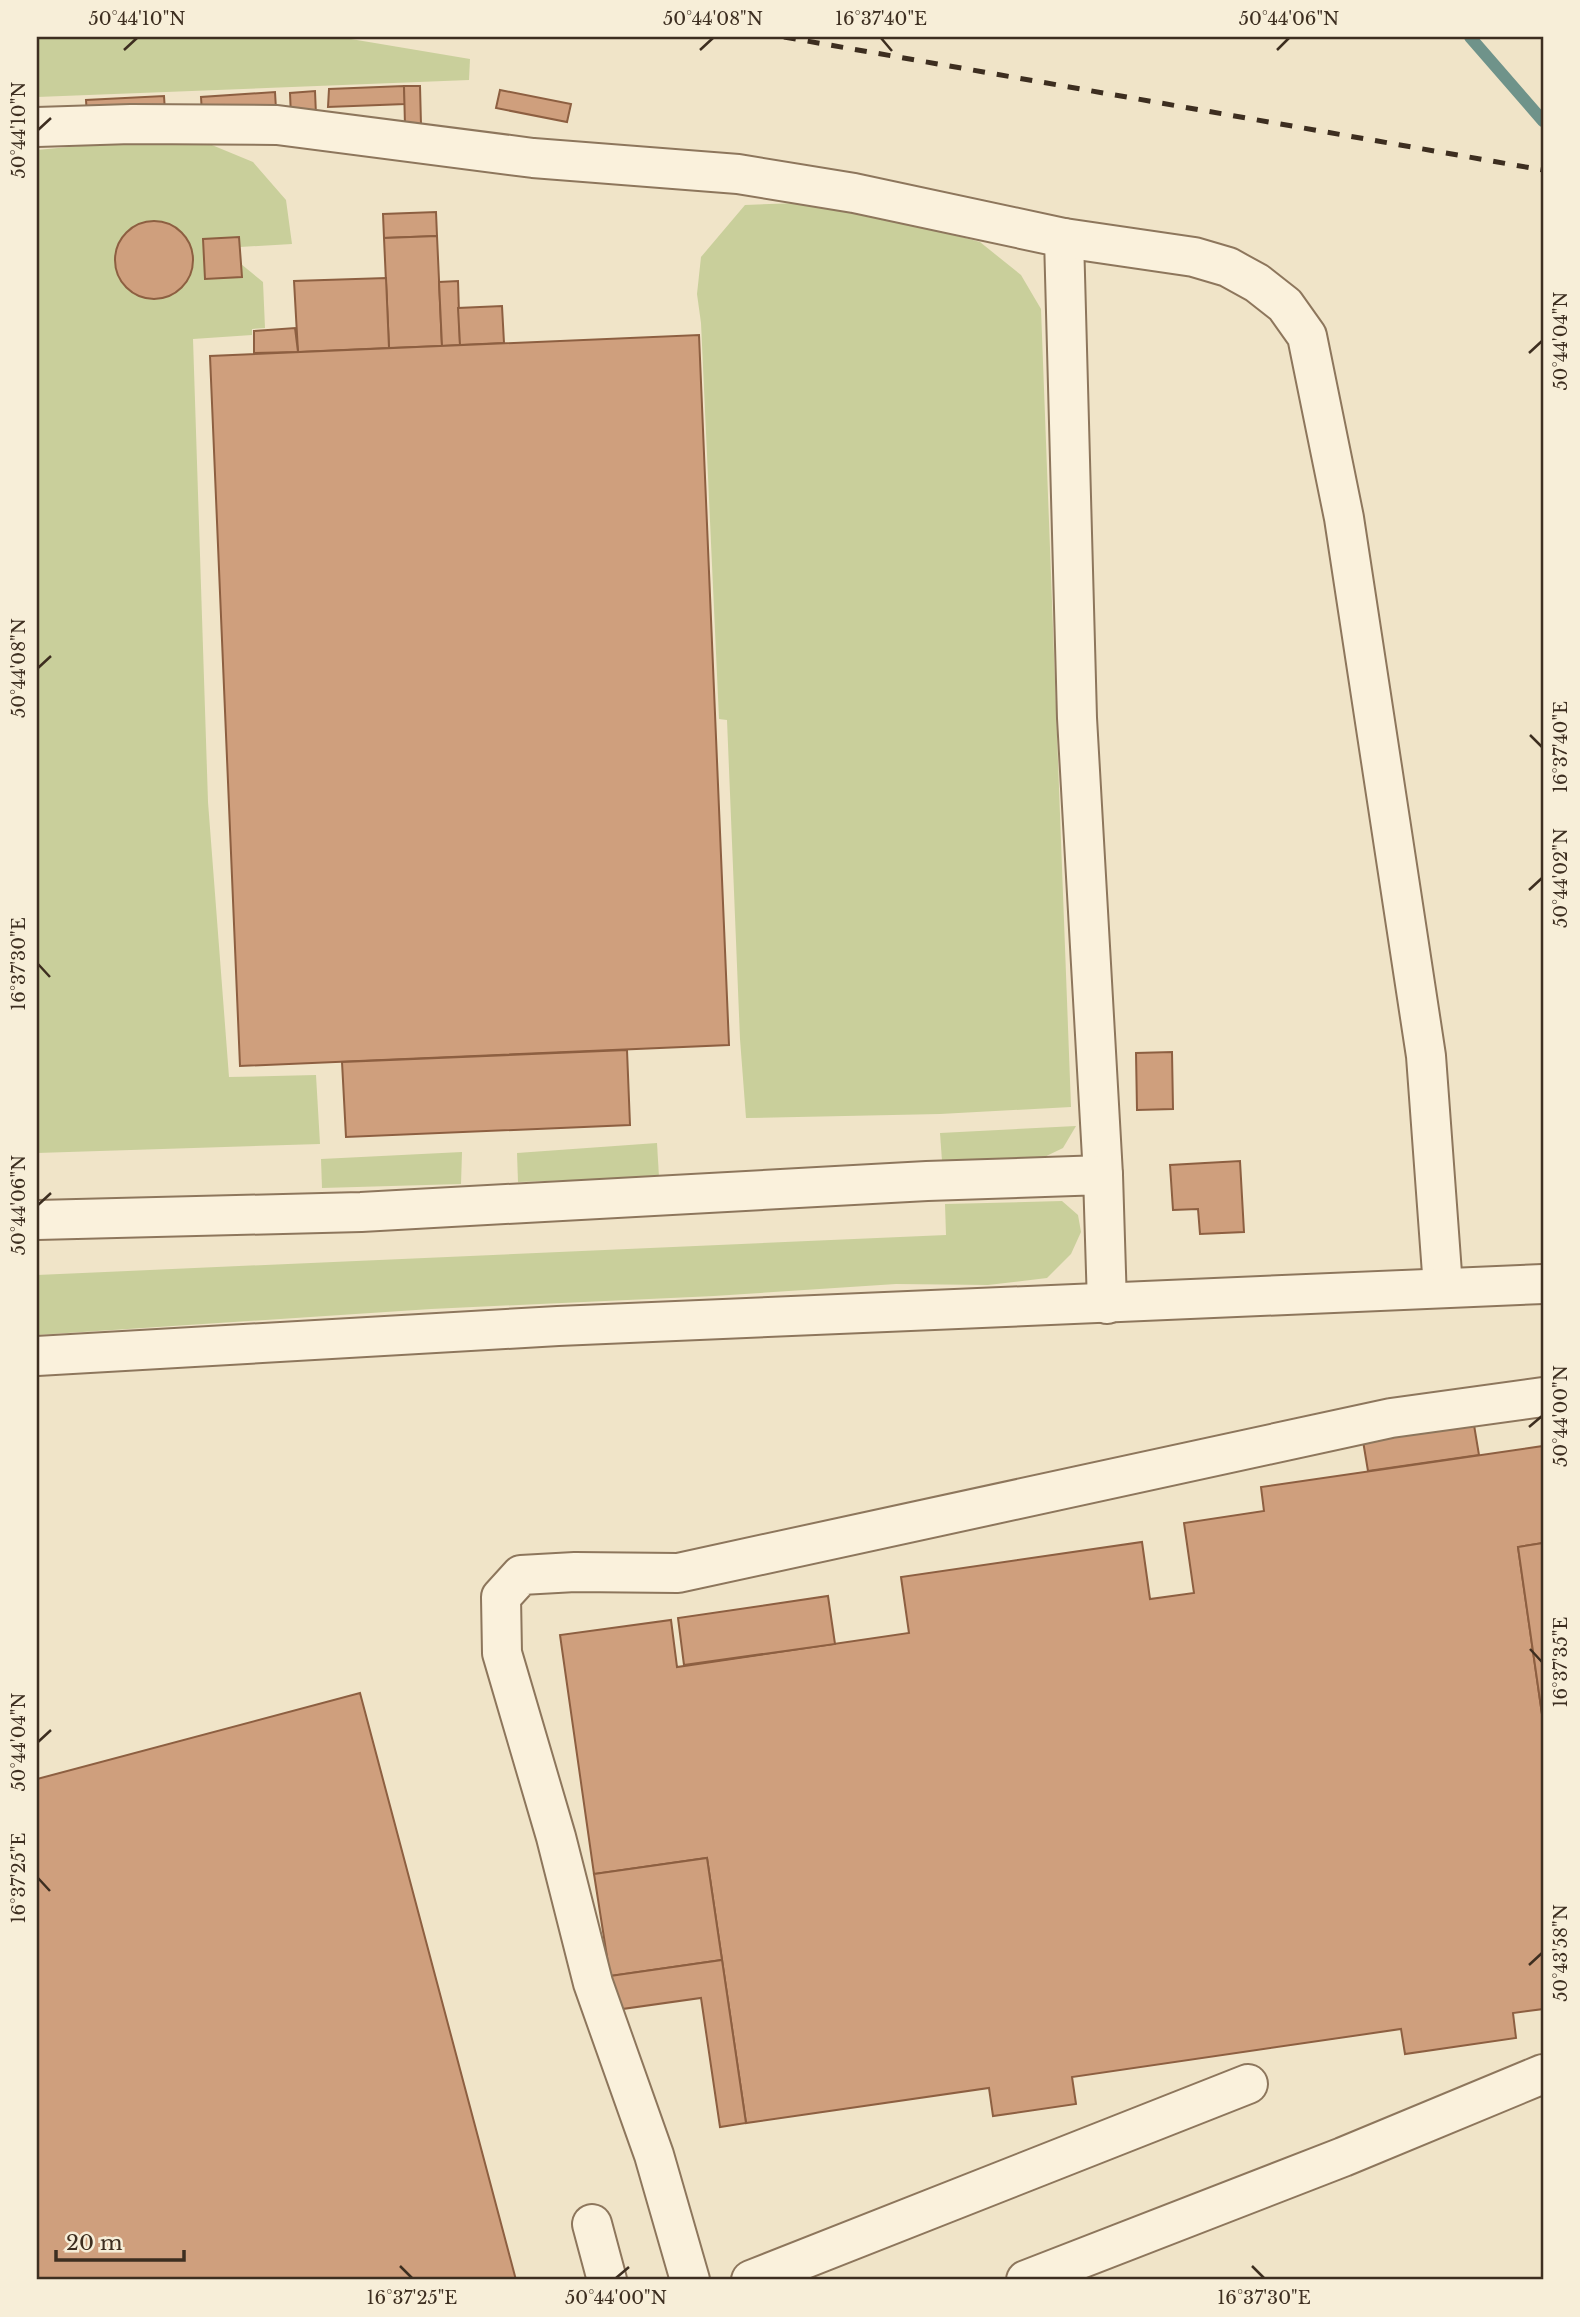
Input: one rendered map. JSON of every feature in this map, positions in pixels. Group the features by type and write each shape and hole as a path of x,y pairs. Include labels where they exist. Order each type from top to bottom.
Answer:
{"lane":[{"path":"37,127 131,124 278,125 533,158 738,174 854,193 1064,238 1194,257 1228,267 1257,283 1284,305 1307,336 1344,518 1426,1056 1443,1287"},
{"path":"1064,238 1077,718 1103,1175 1107,1304"},
{"path":"37,1220 361,1212 928,1181 1103,1175"},
{"path":"37,1356 558,1326 1530,1284"},
{"path":"690,2280 654,2155 593,1983 556,1837 502,1653 501,1597 521,1575 575,1572 678,1573 1391,1418 1543,1396"},
{"path":"1026,2280 1343,2157 1543,2074"},
{"path":"751,2280 1248,2084"},
{"path":"593,2224 607,2280"}],"green space":[{"path":"37,37 339,37 470,59 469,80 37,97"},
{"path":"121,142 207,143 253,162 286,200 292,244 240,247 241,264 263,282 265,328 252,329 252,335 193,339 208,802 229,1077 316,1075 320,1144 37,1153 37,150"},
{"path":"799,203 910,223 980,242 1021,275 1041,309 1071,1107 940,1114 746,1118 740,1039 727,720 719,719 701,323 697,294 701,257 745,205"},
{"path":"1076,1126 1063,1148 1036,1161 942,1161 940,1133"},
{"path":"657,1143 659,1177 518,1182 517,1153"},
{"path":"462,1152 461,1184 322,1188 321,1159"},
{"path":"1062,1201 1078,1215 1081,1232 1071,1254 1047,1278 988,1285 896,1284 714,1296 431,1309 37,1335 37,1275 946,1235 945,1204"}],"building":[{"path":"404,86 405,104 328,107 329,89"},
{"path":"404,86 420,86 421,125 405,126"},
{"path":"500,90 571,104 567,122 496,108"},
{"path":"315,91 316,115 291,117 290,93"},
{"path":"275,92 276,109 202,114 201,97"},
{"path":"164,96 165,111 87,116 86,100"},
{"path":"436,212 437,236 384,238 383,214"},
{"path":"146,221 162,221 176,227 187,238 193,252 193,268 187,282 176,293 162,299 146,299 132,293 121,282 115,268 115,252 121,238 132,227"},
{"path":"437,236 442,346 389,348 384,238"},
{"path":"239,237 242,277 205,279 203,239"},
{"path":"386,278 389,348 298,352 294,281"},
{"path":"458,281 460,345 442,346 439,282"},
{"path":"502,306 504,343 460,345 458,308"},
{"path":"295,328 298,352 254,353 254,331"},
{"path":"699,335 729,1045 240,1066 210,356"},
{"path":"627,1050 630,1125 346,1137 342,1062"},
{"path":"1172,1052 1173,1109 1137,1110 1136,1053"},
{"path":"1240,1161 1244,1232 1200,1234 1198,1209 1173,1210 1170,1165"},
{"path":"1474,1425 1479,1455 1368,1471 1363,1441"},
{"path":"1543,1446 1543,1543 1518,1547 1543,1721 1543,2009 1513,2013 1516,2038 1405,2054 1401,2029 1072,2077 1076,2104 993,2116 989,2088 746,2123 707,1858 594,1874 560,1635 671,1620 677,1667 909,1633 901,1577 1142,1542 1150,1599 1194,1593 1184,1523 1264,1511 1261,1487"},
{"path":"1543,1543 1543,1721 1518,1547"},
{"path":"828,1596 835,1644 684,1665 678,1618"},
{"path":"360,1693 516,2280 37,2280 37,1779"},
{"path":"707,1858 722,1960 610,1976 594,1874"},
{"path":"722,1960 746,2123 720,2127 701,1998 615,2010 610,1976"}],"waterway":[{"path":"1470,37 1543,121"}],"railway":[{"path":"784,37 1543,170"}]}
